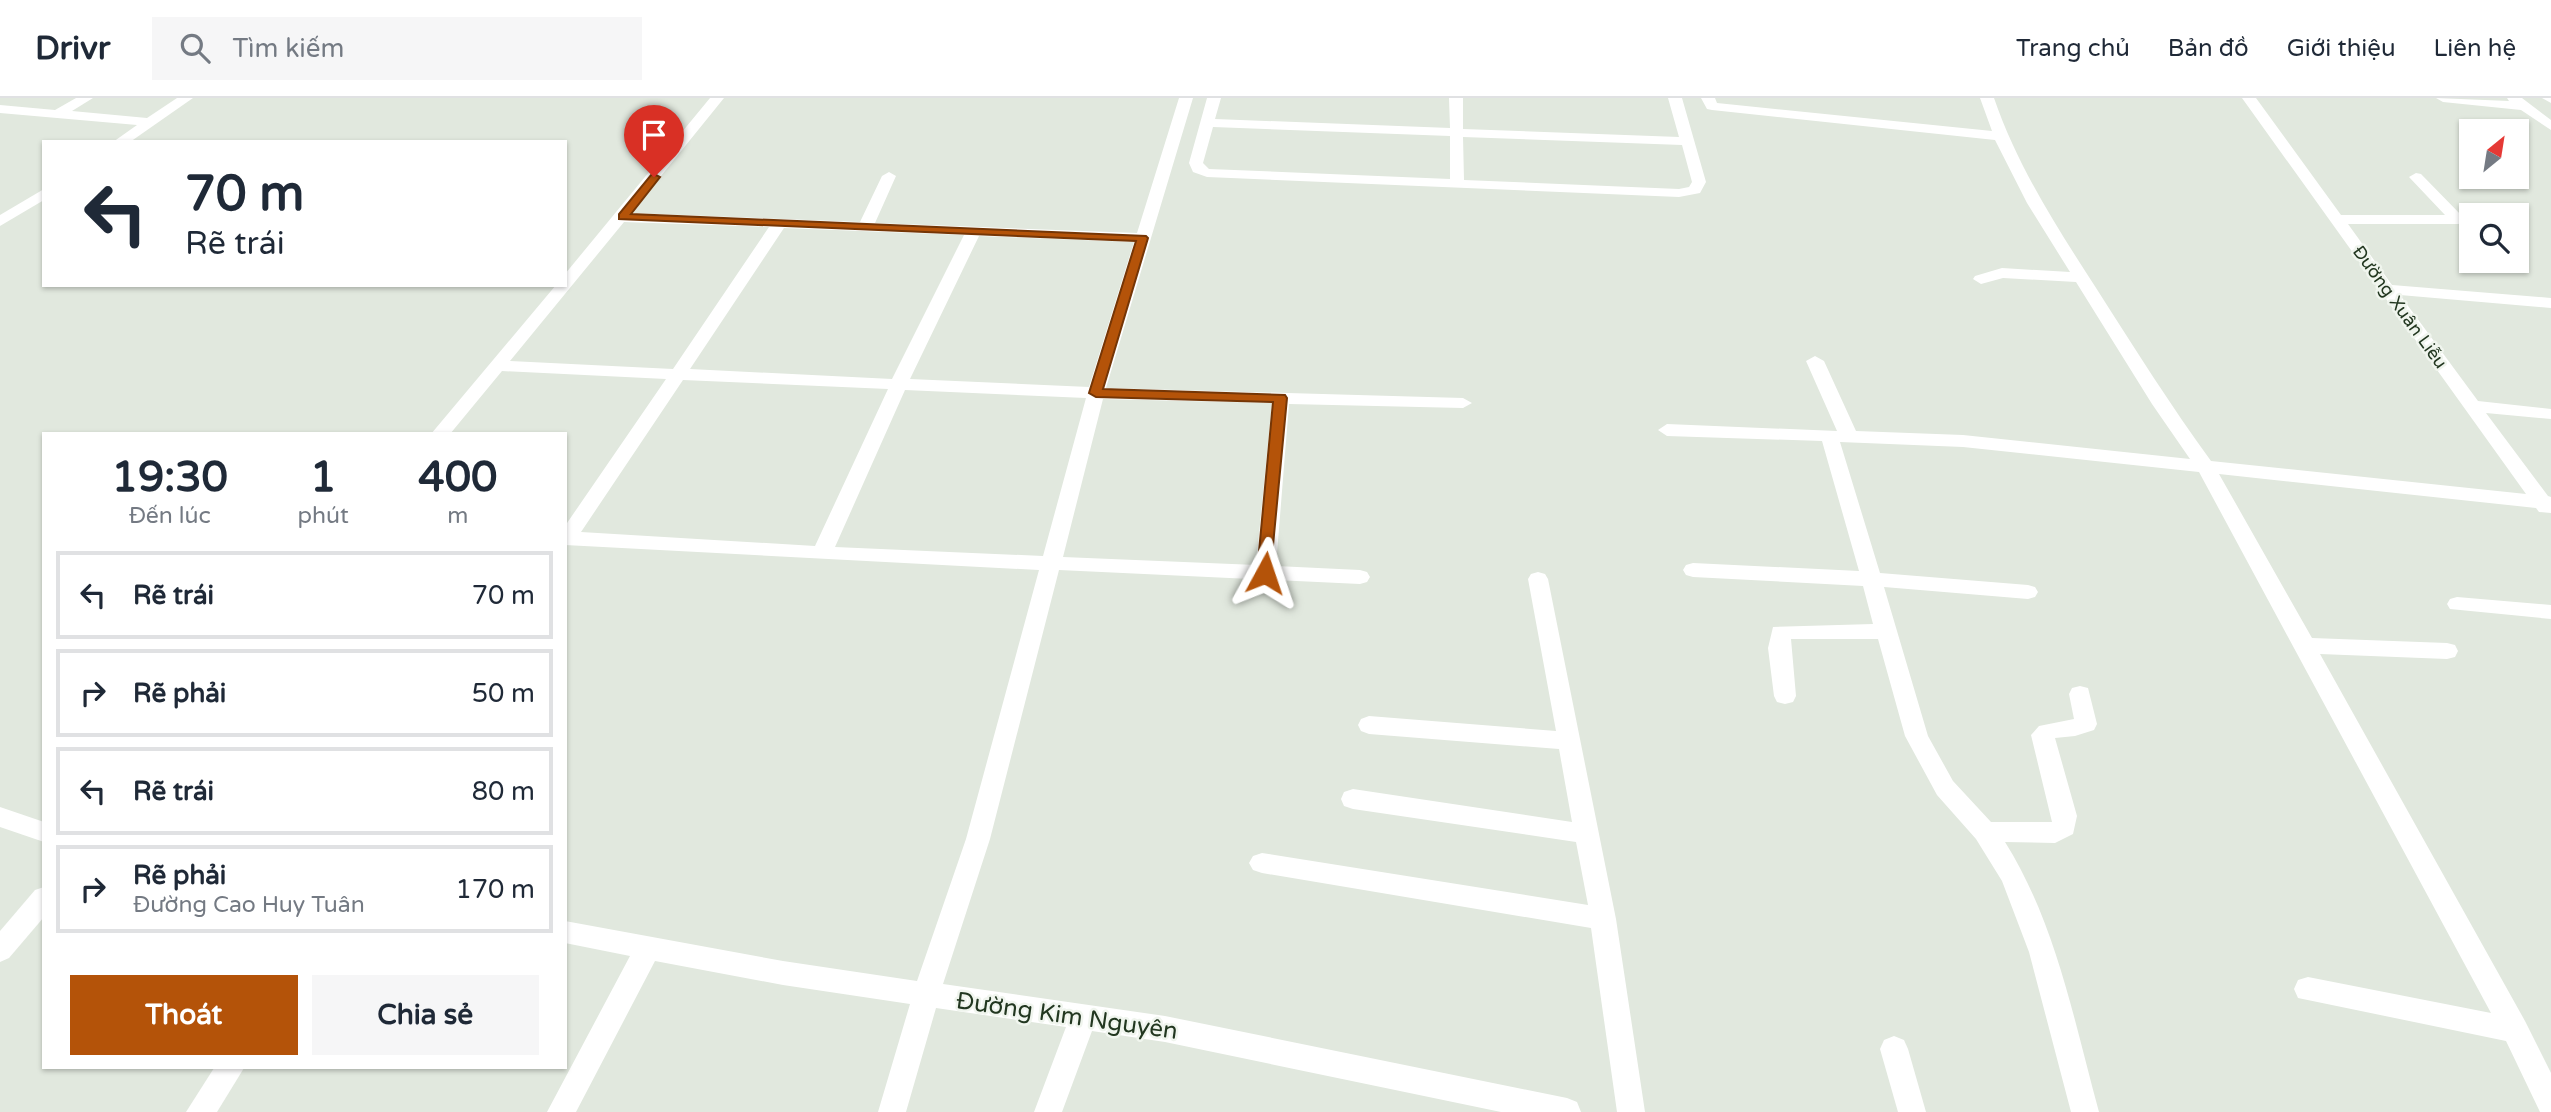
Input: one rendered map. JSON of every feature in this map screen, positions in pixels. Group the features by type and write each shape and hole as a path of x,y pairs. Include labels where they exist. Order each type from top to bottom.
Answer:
{"street":[{"path":"56,115 86,98"},
{"path":"123,140 186,98"},
{"path":"567,283 717,98"},
{"path":"892,1112 926,995 978,839 1096,393 1186,98"},
{"path":"1214,98 1196,166 1208,173 1691,191 1698,187 1699,182 1675,98"},
{"path":"1456,98 1457,184"},
{"path":"1708,98 1712,106 2000,136"},
{"path":"1987,98 2000,136 2034,203 2161,404 2206,468 2515,1030 2551,1103"},
{"name":"Đường Xuân Liễu","path":"2249,98 2547,507"},
{"path":"2443,98 2518,102 2551,126"},
{"path":"0,109 149,122"},
{"path":"1207,123 1686,141"},
{"path":"865,227 889,176"},
{"path":"2337,219 2458,219 2416,177"},
{"path":"0,222 42,194"},
{"path":"0,208 20,209"},
{"path":"623,217 1142,238"},
{"path":"567,537 780,223"},
{"path":"822,553 899,383 974,231"},
{"path":"1981,279 2002,273 2080,277"},
{"path":"442,432 563,287"},
{"path":"2387,289 2551,303"},
{"path":"1815,361 1838,435 1870,579 1917,736 1930,765 1945,788 1985,832 2013,877 2042,952 2085,1112"},
{"path":"497,366 679,372 1096,393 1463,403"},
{"path":"1265,573 1280,398"},
{"path":"2471,406 2551,414"},
{"path":"1667,430 1963,441 2547,507"},
{"path":"567,538 822,553 1360,577"},
{"path":"1693,570 1870,579 2028,592"},
{"path":"1538,579 1603,919 1631,1112"},
{"path":"2458,604 2551,612"},
{"path":"1785,696 1779,648 1781,632 1885,631"},
{"path":"2305,646 2447,651"},
{"path":"1985,832 2055,833 2064,827 2065,816 2043,735 2049,730 2080,728 2086,724 2087,717 2080,694"},
{"path":"1369,725 1567,741"},
{"path":"1353,799 1586,834"},
{"path":"0,817 42,831"},
{"path":"1262,863 1603,919"},
{"path":"0,950 42,900"},
{"name":"Đường Kim Nguyên","path":"567,932 783,974 1164,1029 1567,1112"},
{"path":"561,1112 649,947"},
{"path":"2308,989 2515,1030"},
{"path":"1048,1112 1084,1016"},
{"path":"1894,1049 1912,1112"},
{"path":"200,1112 229,1069"}],"route":[{"path":"654,177 623,217 1142,238 1096,393 1280,398 1265,573"}]}
